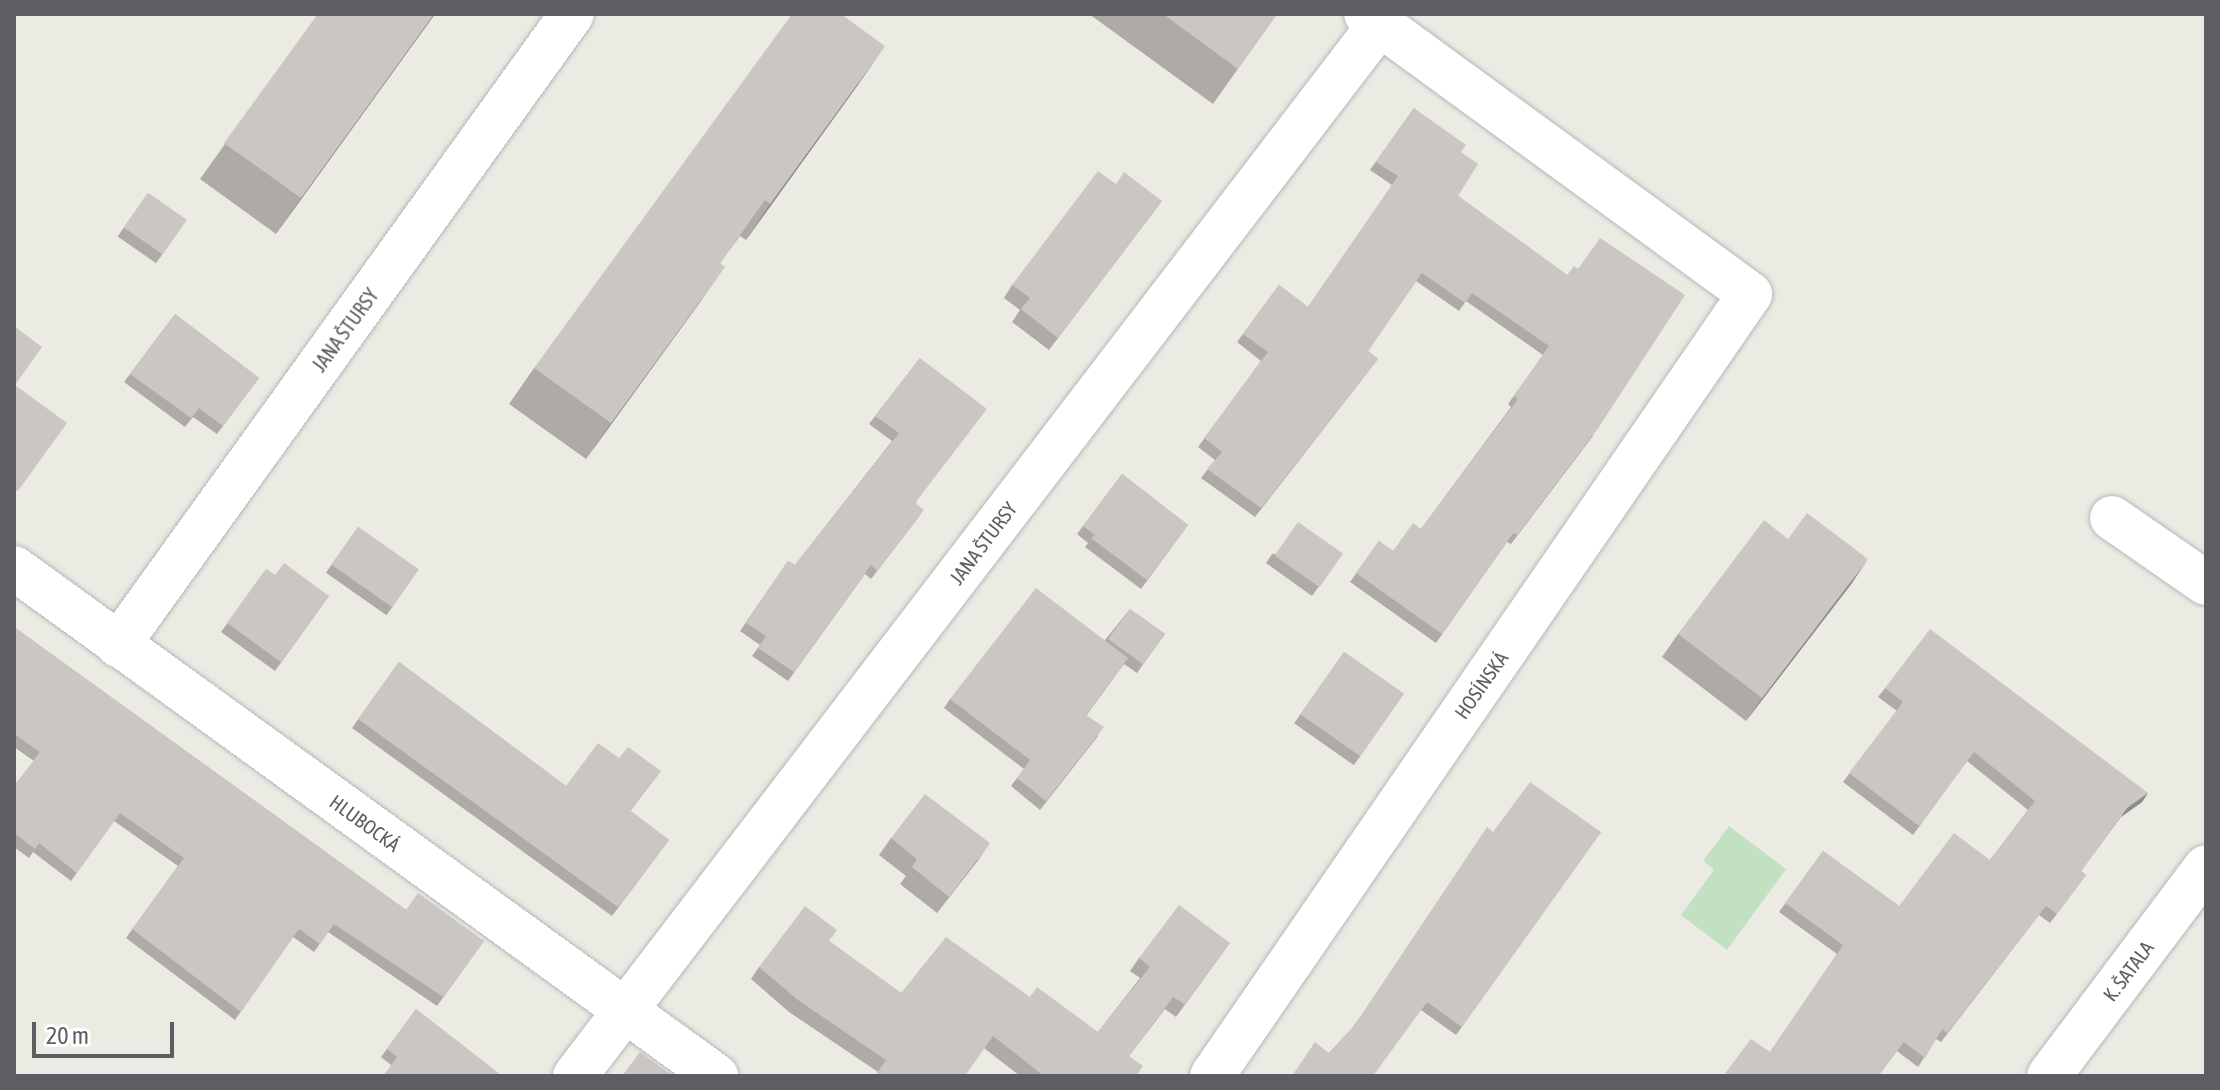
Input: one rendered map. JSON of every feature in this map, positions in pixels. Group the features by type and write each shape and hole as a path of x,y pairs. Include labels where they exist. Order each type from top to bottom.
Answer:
{"street":[{"name":"JANA ŠTURSY","path":"118,645 572,14"},
{"name":"JANA ŠTURSY","path":"575,1076 1373,19"},
{"name":"HOSÍNSKÁ","path":"1212,1076 1750,294 1373,19"},
{"path":"2112,518 2206,583"},
{"name":"HLUBOCKÁ","path":"14,568 716,1076"},
{"name":"K. ŠATALA","path":"2049,1076 2206,867"}],"green space":[{"path":"1729,826 1786,869 1727,950 1681,915 1714,870 1703,861"}],"building":[{"path":"318,14 434,14 301,198 224,143"},
{"path":"792,14 841,14 885,46 770,204 765,200 720,263 725,267 611,423 534,368"},
{"path":"1163,14 1277,14 1238,69"},
{"path":"1414,108 1466,145 1461,152 1478,164 1458,196 1567,275 1574,266 1578,269 1600,238 1685,295 1599,427 1517,535 1513,533 1442,634 1356,573 1379,541 1393,551 1413,523 1421,529 1518,399 1514,396 1549,346 1472,293 1465,303 1422,273 1368,351 1378,359 1261,508 1207,469 1222,452 1204,438 1268,352 1243,334 1279,285 1308,307 1398,176 1376,162"},
{"path":"1098,171 1116,184 1124,172 1162,201 1058,338 1021,309 1030,298 1012,285"},
{"path":"148,193 187,220 162,254 124,227"},
{"path":"175,314 259,378 223,426 199,408 191,418 130,374"},
{"path":"14,326 42,347 15,385 67,423 18,491 14,489"},
{"path":"920,358 987,409 915,503 924,510 877,571 871,565 794,672 758,648 766,636 746,623 788,561 795,565 899,433 875,416"},
{"path":"1122,474 1188,525 1147,580 1091,538 1095,535 1083,526"},
{"path":"1807,513 1868,559 1762,698 1678,634 1764,520 1788,539"},
{"path":"1298,522 1343,554 1320,587 1274,556"},
{"path":"358,527 419,569 392,607 332,565"},
{"path":"284,563 329,596 281,662 227,623 266,569 275,575"},
{"path":"1036,588 1128,658 1086,715 1104,727 1046,801 1017,778 1030,760 950,699"},
{"path":"1130,609 1165,634 1143,664 1108,639"},
{"path":"14,627 406,910 418,893 484,941 443,997 334,924 320,944 299,929 241,1012 132,929 184,858 120,813 77,873 39,843 35,849 14,833 14,786 40,752 14,734"},
{"path":"1930,629 2148,793 2127,808 2081,871 2086,875 2057,914 2046,906 1947,1033 1942,1029 1925,1058 1904,1042 1877,1076 1856,1076 1852,1073 1849,1076 1723,1076 1751,1039 1770,1052 1843,945 1785,903 1823,851 1899,906 1954,833 1990,860 2035,801 1974,752 1919,826 1849,773 1903,702 1885,688"},
{"path":"1344,652 1404,694 1360,756 1300,714"},
{"path":"399,662 566,786 598,743 619,758 628,747 661,771 630,810 669,840 618,907 358,719"},
{"path":"1530,782 1601,832 1462,1027 1427,1002 1373,1076 1292,1076 1315,1042 1329,1053 1354,1026 1487,827 1493,832"},
{"path":"925,794 990,843 949,897 912,867 917,859 891,838"},
{"path":"1179,905 1230,943 1185,1004 1173,997 1129,1056 1143,1066 1136,1076 1044,1076 993,1036 965,1076 875,1076 886,1060 798,1000 759,967 805,906 837,930 829,941 901,993 946,937 1030,997 1037,987 1098,1032 1150,967 1139,958"},
{"path":"416,1009 502,1076 383,1076 397,1057 387,1049"},
{"path":"640,1052 673,1076 622,1076"}]}
